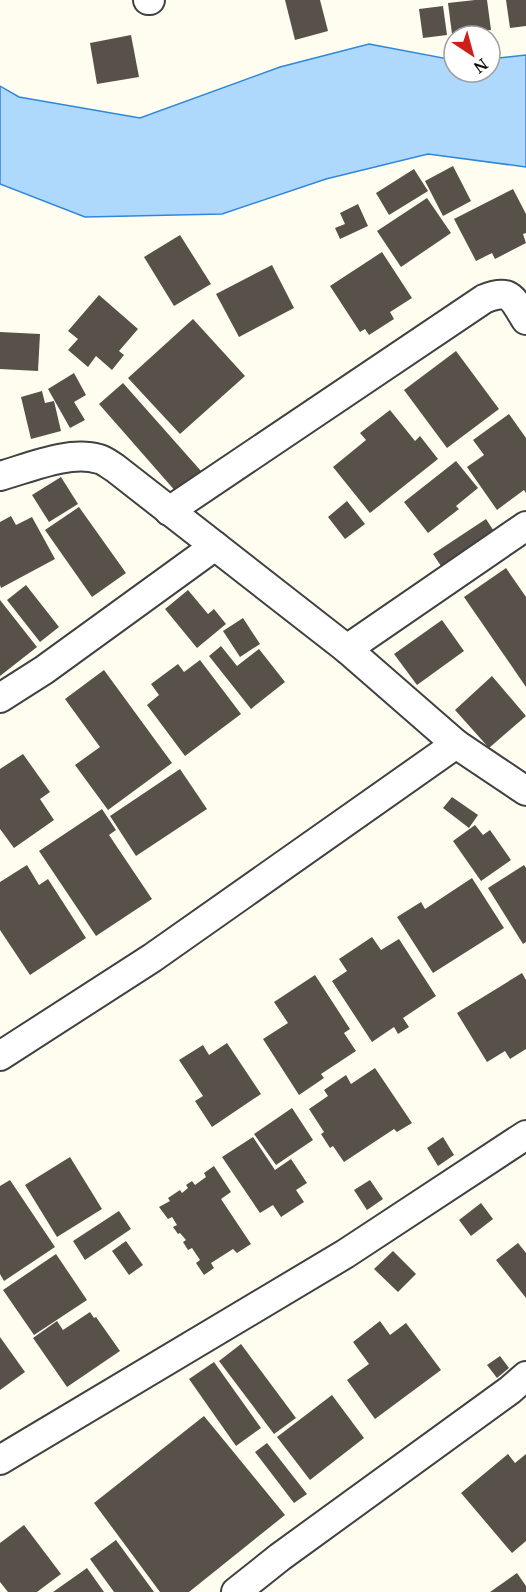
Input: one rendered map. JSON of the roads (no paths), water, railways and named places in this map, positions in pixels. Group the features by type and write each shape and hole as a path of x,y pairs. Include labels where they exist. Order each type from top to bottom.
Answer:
{"street":[{"path":"169,511 483,299 497,293 507,295 526,320"},
{"path":"0,476 63,458 84,456 100,459 115,468 347,649 456,744 526,791"},
{"path":"347,649 526,526"},
{"path":"0,698 44,670 215,546"},
{"path":"0,1056 152,958 456,744"},
{"path":"0,1460 345,1254 526,1135"},
{"path":"236,1592 526,1376"}],"water":[{"path":"369,44 442,58 442,84 502,84 502,58 526,55 526,167 428,154 326,179 222,214 85,217 0,184 0,86 19,97 140,118 280,67"}]}
